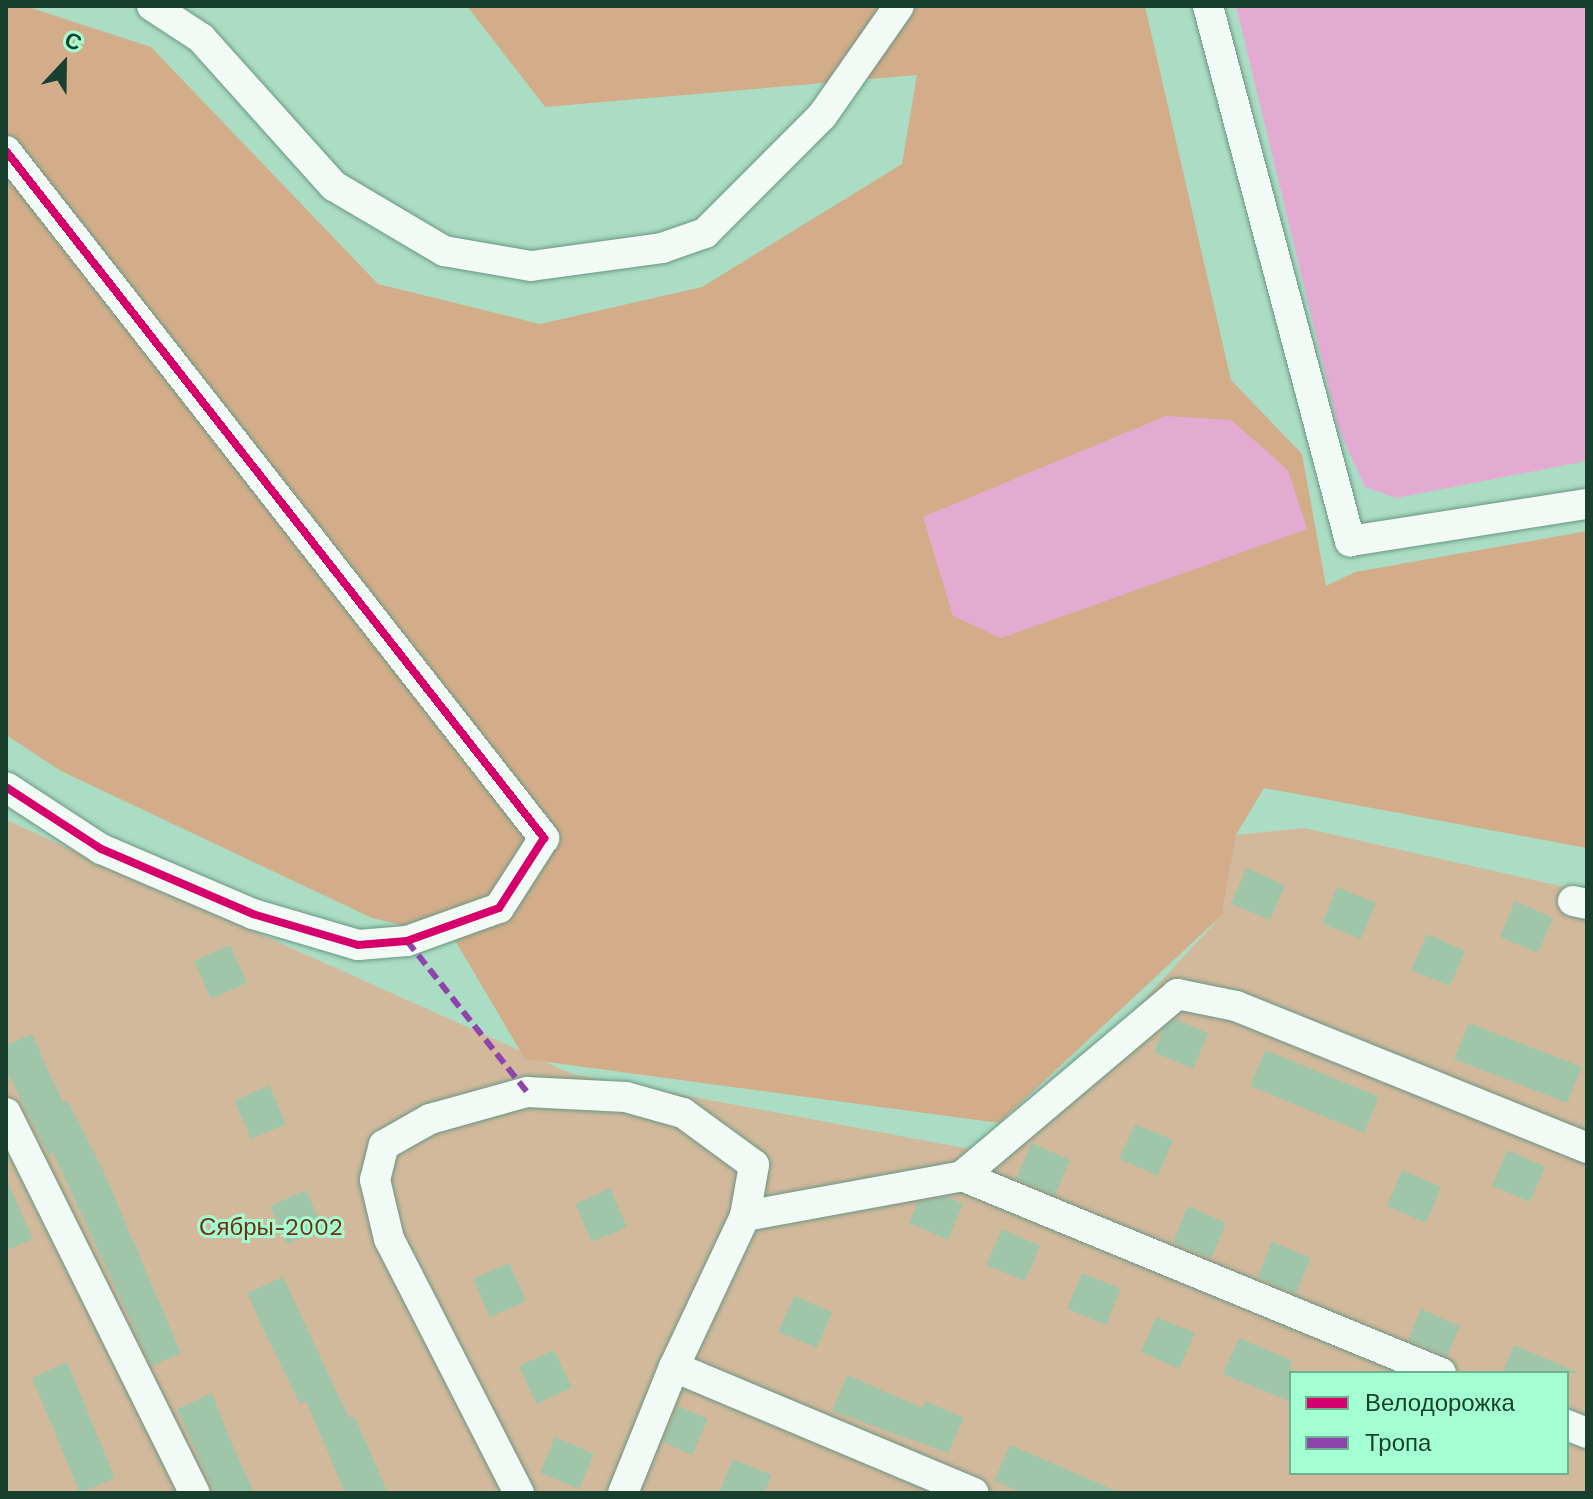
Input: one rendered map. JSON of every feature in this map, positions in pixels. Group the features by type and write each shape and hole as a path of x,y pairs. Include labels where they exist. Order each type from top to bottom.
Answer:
{"street":[{"path":"152,6 201,38 334,186 444,251 531,266 662,248 705,233 822,116 899,6"},
{"path":"1208,6 1350,541 1587,504"},
{"path":"6,151 544,838 499,908 407,941 358,945 253,914 101,849 6,787"},
{"path":"745,1216 962,1176 1177,994 1236,1006 1587,1148"},
{"path":"519,1493 389,1239 375,1180 384,1145 430,1119 527,1092 626,1097 683,1113 754,1165 745,1216 674,1367 623,1493"},
{"path":"6,1113 195,1493"},
{"path":"962,1176 1436,1371"},
{"path":"674,1367 974,1493"}],"green space":[{"name":"Сябры-2002","path":"6,820 572,1074 1001,1155 1222,915 1236,835 1304,828 1587,892 1587,1493 6,1493"}],"shaded area":[{"path":"6,6 25,6 151,47 378,284 540,324 702,287 902,164 917,75 545,107 467,6 1145,6 1231,380 1302,454 1326,586 1355,572 1587,531 1587,848 1264,788 1236,835 1222,915 999,1123 525,1059 453,937 372,918 61,771 6,735"},
{"path":"1236,6 1587,6 1587,461 1396,498 1365,487 1339,430"},
{"path":"1166,416 1231,420 1288,470 1307,529 1001,638 953,616 923,517"}],"building":[{"path":"1246,868 1285,885 1270,920 1231,904"},
{"path":"1337,887 1376,903 1361,939 1322,923"},
{"path":"1515,901 1553,918 1538,953 1500,937"},
{"path":"1427,934 1465,951 1450,986 1411,970"},
{"path":"230,945 247,983 211,999 194,961"},
{"path":"1175,1019 1208,1033 1193,1069 1154,1052 1164,1028"},
{"path":"1469,1023 1582,1067 1567,1103 1454,1059"},
{"path":"32,1034 63,1103 68,1101 103,1170 181,1353 152,1366 53,1153 49,1155 6,1070 6,1045"},
{"path":"1265,1050 1379,1097 1364,1133 1250,1086"},
{"path":"269,1085 286,1124 251,1139 234,1101"},
{"path":"1135,1124 1173,1140 1158,1176 1119,1159"},
{"path":"1032,1143 1070,1160 1055,1195 1016,1179"},
{"path":"1507,1150 1545,1167 1530,1202 1492,1186"},
{"path":"1402,1170 1441,1187 1426,1223 1387,1206"},
{"path":"6,1178 33,1239 6,1251"},
{"path":"610,1188 627,1227 592,1242 575,1204"},
{"path":"306,1190 323,1228 287,1244 270,1206"},
{"path":"947,1197 963,1204 948,1240 909,1223 918,1202"},
{"path":"1188,1206 1226,1223 1211,1258 1173,1242"},
{"path":"1002,1229 1040,1246 1025,1281 986,1265"},
{"path":"1272,1242 1311,1258 1296,1294 1257,1277"},
{"path":"509,1263 526,1301 490,1317 473,1279"},
{"path":"1082,1273 1121,1289 1106,1325 1067,1309"},
{"path":"283,1277 349,1418 354,1415 388,1493 345,1493 306,1401 300,1404 264,1331 247,1293"},
{"path":"794,1296 832,1312 817,1348 778,1332"},
{"path":"1421,1309 1460,1326 1447,1356 1408,1340"},
{"path":"1156,1317 1195,1333 1179,1369 1141,1352"},
{"path":"1239,1338 1291,1360 1289,1401 1223,1374"},
{"path":"1514,1345 1579,1373 1569,1371 1503,1371"},
{"path":"554,1350 572,1388 536,1404 519,1366"},
{"path":"67,1362 115,1478 80,1493 32,1378"},
{"path":"847,1375 923,1408 925,1401 964,1418 948,1453 832,1411"},
{"path":"212,1393 254,1493 215,1493 177,1409"},
{"path":"678,1406 708,1419 692,1455 663,1442"},
{"path":"555,1437 594,1454 579,1489 540,1473"},
{"path":"1010,1445 1121,1493 1023,1493 994,1481"},
{"path":"733,1459 772,1475 764,1493 719,1493"}],"marked path":[{"path":"407,941 527,1092"}],"cycle path":[{"path":"6,151 544,838 499,908 407,941 358,945 253,914 101,849 6,787"}]}
